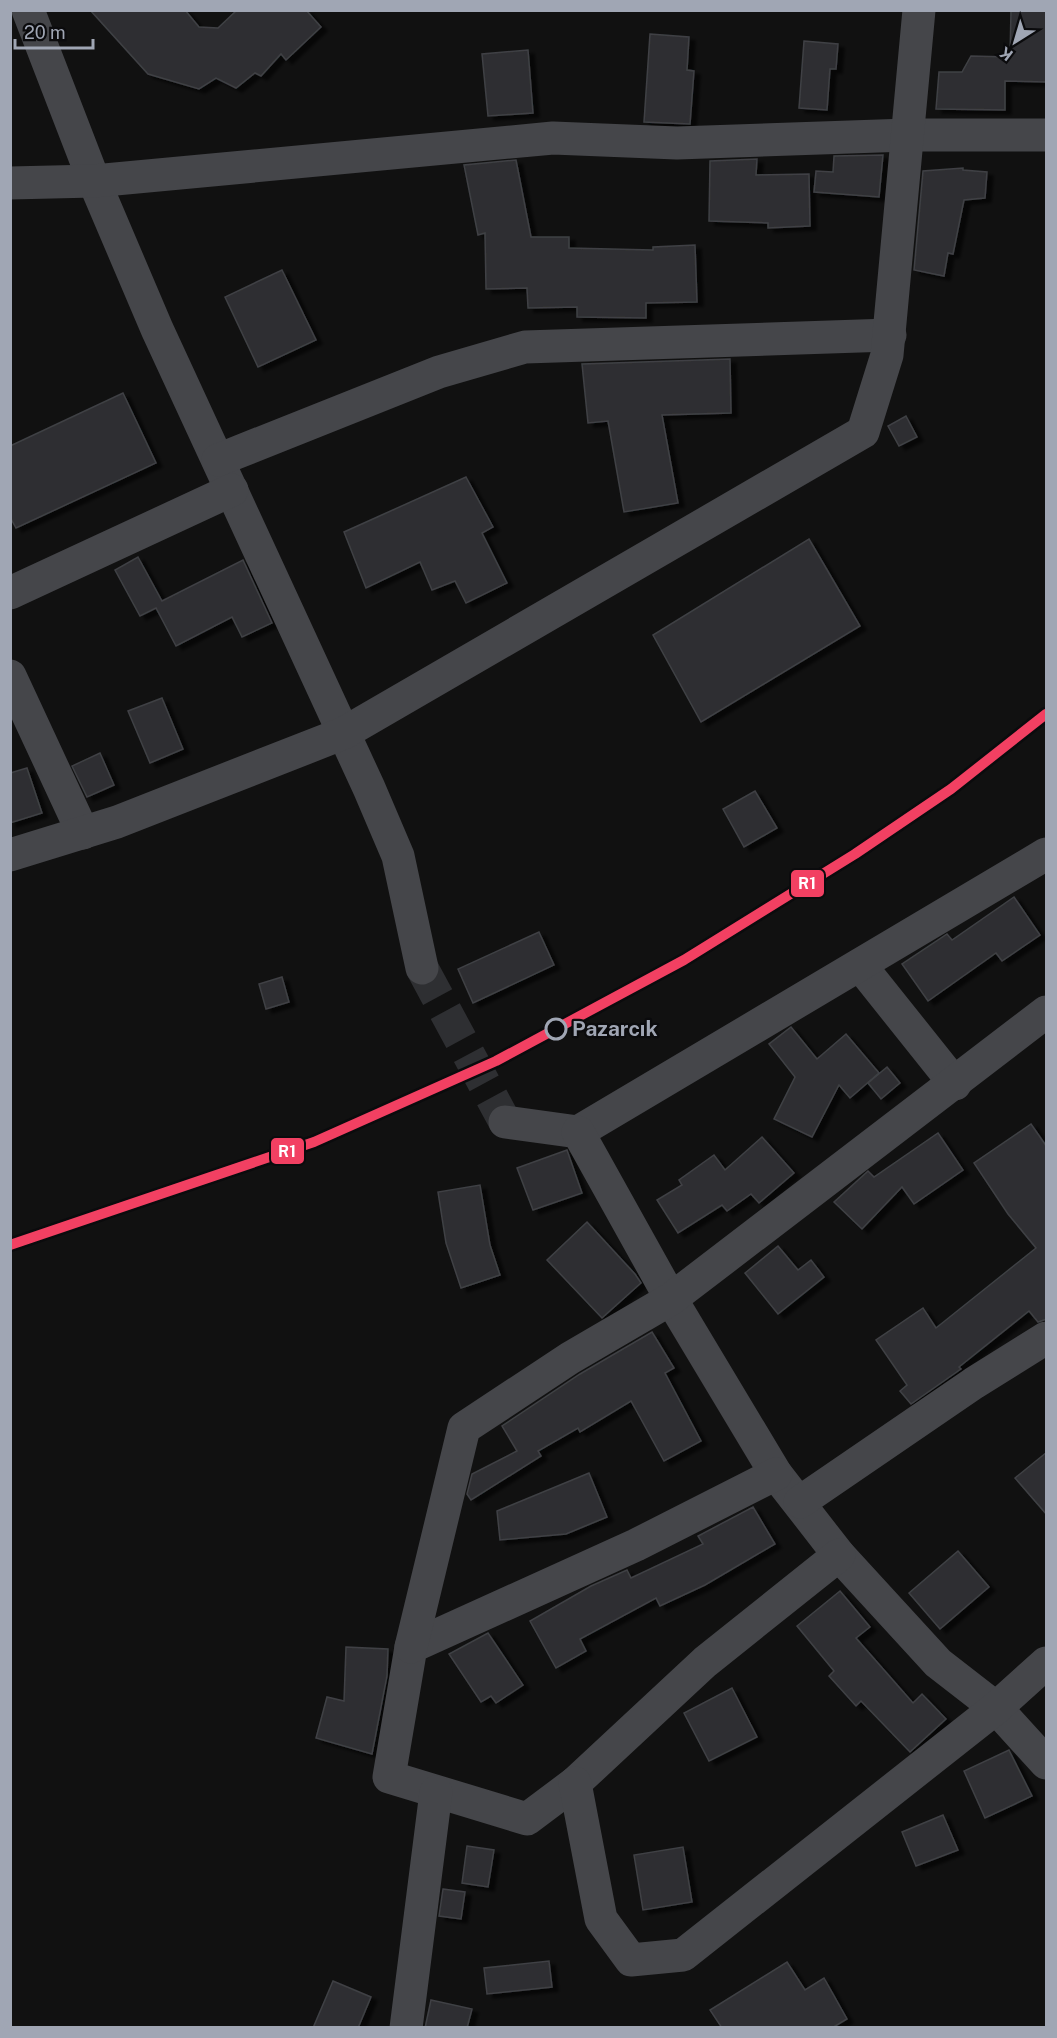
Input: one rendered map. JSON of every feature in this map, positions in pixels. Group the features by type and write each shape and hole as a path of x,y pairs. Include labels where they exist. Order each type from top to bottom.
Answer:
{"street":[{"path":"28,10 94,181 157,329 344,733 398,856 422,968"},
{"path":"10,855 83,833 344,733 863,432 887,355 890,335 919,10"},
{"path":"10,183 94,181 553,138 677,143 908,135 1047,135"},
{"path":"218,460 439,372 525,347 890,335"},
{"path":"10,593 232,490"},
{"path":"10,676 83,833"},
{"path":"505,1122 578,1132 1047,854"},
{"path":"860,965 955,1084"},
{"path":"838,1555 705,1662 574,1784 527,1819 388,1777 411,1647 464,1428 570,1358 671,1299 1047,1012"},
{"path":"578,1132 671,1299 776,1474 800,1502 838,1555 938,1663 996,1708 1047,1763"},
{"path":"800,1502 974,1383 1047,1338"},
{"path":"411,1647 636,1545 776,1474"},
{"path":"574,1784 602,1919 631,1960 683,1955 996,1708 1047,1663"},
{"path":"406,2028 436,1792"}],"building":[{"path":"90,10 185,10 199,27 218,28 237,10 306,10 321,27 286,60 281,54 261,76 255,73 236,88 216,78 199,89 148,74"},
{"path":"1011,10 1047,10 1047,82 1005,81 1005,110 936,109 939,72 962,72 971,56 1010,57"},
{"path":"650,34 689,37 687,70 694,71 690,124 644,122"},
{"path":"804,41 838,44 836,69 830,69 827,110 799,108"},
{"path":"528,50 533,113 488,116 482,54"},
{"path":"883,155 879,197 814,192 816,171 833,172 834,156"},
{"path":"757,159 756,175 809,174 810,226 768,228 768,223 709,221 710,161"},
{"path":"516,160 531,237 569,237 569,248 653,250 653,247 695,245 697,302 646,303 646,318 577,317 577,307 528,308 527,288 486,289 485,233 478,235 464,165"},
{"path":"963,168 963,170 987,172 985,198 964,200 953,254 948,253 944,276 914,270 923,171"},
{"path":"282,270 316,340 258,367 225,297"},
{"path":"730,359 731,413 662,415 678,503 624,512 608,421 588,423 582,364"},
{"path":"123,393 156,463 16,528 10,517 10,446"},
{"path":"906,416 917,437 899,446 888,426"},
{"path":"466,477 493,527 482,533 507,583 466,603 455,581 432,590 420,562 366,588 344,532"},
{"path":"809,539 860,626 701,722 653,635"},
{"path":"138,557 162,601 243,560 272,623 242,637 232,617 176,646 156,608 140,616 115,570"},
{"path":"162,698 183,749 150,763 128,711"},
{"path":"100,753 114,785 87,797 72,766"},
{"path":"27,768 42,813 10,823 10,773"},
{"path":"755,791 777,828 744,847 723,809"},
{"path":"1014,897 1040,935 1002,961 996,953 928,1001 902,964 947,934 952,940"},
{"name":"Pazarcık","path":"539,932 554,965 473,1003 458,969"},
{"path":"282,977 289,1002 266,1009 259,984"},
{"path":"791,1027 817,1059 846,1034 879,1073 850,1098 839,1085 812,1137 774,1119 795,1077 769,1044"},
{"path":"887,1067 900,1083 881,1099 868,1083"},
{"path":"1031,1124 1047,1147 1047,1319 1038,1322 1029,1311 959,1367 961,1369 911,1404 900,1391 907,1385 876,1340 923,1308 936,1328 1036,1248 1008,1214 974,1163"},
{"path":"938,1133 963,1170 914,1204 902,1187 862,1229 834,1202 868,1171 874,1177"},
{"path":"762,1137 794,1173 759,1203 751,1194 727,1211 722,1205 678,1233 657,1200 682,1185 679,1180 714,1155 725,1170"},
{"path":"567,1150 582,1193 533,1210 517,1168"},
{"path":"480,1185 490,1245 500,1275 461,1288 446,1243 438,1192"},
{"path":"587,1222 641,1283 602,1318 547,1260"},
{"path":"778,1246 798,1270 811,1260 824,1277 778,1314 745,1273"},
{"path":"652,1332 674,1368 665,1373 701,1441 664,1461 631,1401 580,1432 578,1428 538,1451 541,1456 471,1500 467,1494 472,1474 517,1451 502,1426 580,1374"},
{"path":"1047,1452 1047,1515 1015,1478"},
{"path":"589,1473 607,1517 566,1534 500,1540 497,1511"},
{"path":"753,1507 775,1544 705,1585 660,1606 656,1598 580,1639 586,1651 556,1668 530,1621 591,1586 627,1570 631,1578 703,1544 698,1536"},
{"path":"958,1551 989,1587 940,1629 909,1593"},
{"path":"840,1591 870,1627 856,1638 913,1703 922,1694 946,1719 910,1752 861,1701 856,1706 829,1676 834,1671 797,1626"},
{"path":"488,1633 523,1685 496,1703 491,1696 481,1702 449,1654"},
{"path":"346,1647 388,1649 387,1676 372,1754 316,1738 327,1697 344,1701"},
{"path":"732,1688 757,1737 709,1761 684,1713"},
{"path":"1009,1750 1032,1796 985,1818 964,1771"},
{"path":"943,1815 958,1850 916,1866 902,1832"},
{"path":"467,1846 494,1850 488,1887 462,1883"},
{"path":"683,1847 692,1902 643,1910 634,1855"},
{"path":"443,1889 465,1892 461,1919 439,1916"},
{"path":"549,1961 552,1987 487,1994 484,1968"},
{"path":"787,1962 805,1990 824,1978 847,2019 832,2028 722,2028 710,2010"},
{"path":"333,1981 371,1997 358,2028 313,2028"},
{"path":"431,2000 472,2009 467,2028 425,2028"}],"tunnel":[{"path":"422,968 505,1122"}],"transit line":[{"name":"R1","path":"10,1245 314,1142 496,1061 684,960 855,854 951,789 1046,714"}],"place":[{"name":"Pazarcık","path":"556,1029"}]}
